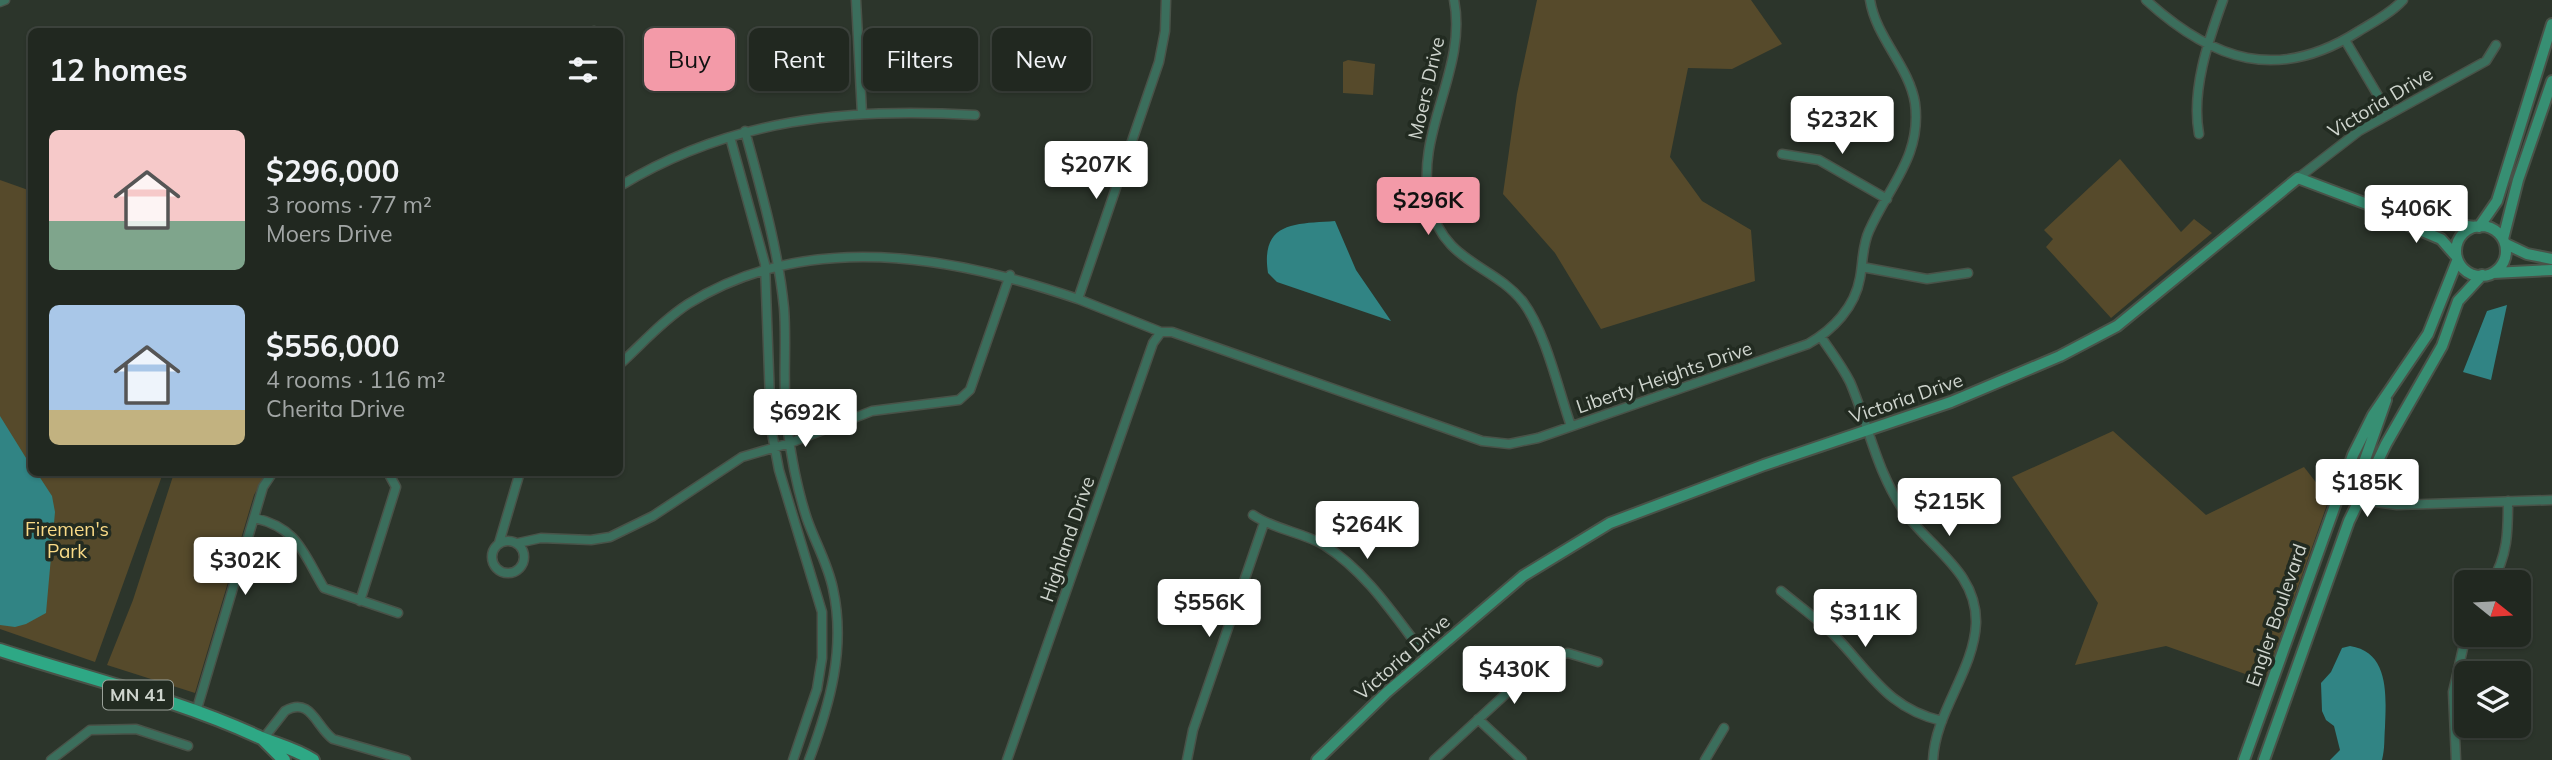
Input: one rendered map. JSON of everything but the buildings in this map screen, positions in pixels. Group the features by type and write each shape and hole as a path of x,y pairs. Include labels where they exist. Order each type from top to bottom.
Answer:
{"main road":[{"path":"2456,258 2460,237 2477,227 2494,211 2552,24"},
{"path":"2487,274 2503,264 2504,242 2518,180 2552,82"},
{"path":"2298,178 2404,218 2491,229 2504,242 2527,254 2552,259"},
{"name":"Victoria Drive","path":"1317,760 1427,657 1523,576 1610,523 2015,377 2117,326 2298,178"},
{"path":"2404,218 2408,225 2441,239 2464,270 2487,274 2552,270"},
{"name":"Engler Boulevard","path":"2244,760 2345,473 2373,415 2428,334 2456,258"},
{"name":"Engler Boulevard","path":"2264,760 2333,562 2360,496 2391,434 2442,346 2458,300 2487,274"},
{"path":"2360,496 2355,488 2382,419 2389,391"},
{"name":"MN 41","path":"0,650 196,712 283,743 313,760"},
{"name":"MN 41","path":"263,738 285,760"}],"street":[{"path":"0,2 5,0"},
{"path":"856,0 862,114"},
{"path":"623,361 686,305 723,285 810,259 868,256 1010,275 1078,299 1159,62 1165,31 1166,0"},
{"name":"Moers Drive","path":"1454,0 1454,45 1426,162 1430,206 1442,233 1460,255 1507,288 1531,314 1571,426"},
{"name":"Liberty Heights Drive","path":"1078,299 1161,332 1172,332 1482,441 1525,441 1821,337 1856,294 1867,234 1913,150 1916,116 1909,85 1885,41 1870,0"},
{"path":"2146,0 2177,28 2208,45 2278,62 2316,54 2345,40 2403,0"},
{"path":"2199,134 2195,113 2208,45 2223,0"},
{"path":"2345,40 2389,114"},
{"name":"Victoria Drive","path":"2298,178 2359,131 2486,61 2496,45"},
{"path":"623,184 682,151 765,125 862,114 975,114"},
{"path":"745,131 778,267 784,312 783,372 790,443 807,517 822,555 836,607 837,653 833,688 809,760"},
{"path":"730,137 765,272 771,428 785,496 807,554 822,612 822,659 817,689 793,760"},
{"path":"1782,154 1819,160 1887,200"},
{"path":"1862,267 1927,279 1968,274"},
{"path":"518,543 541,538 591,540 610,537 653,516 741,457 790,443 872,411 964,398 970,390 1010,275"},
{"name":"Highland Drive","path":"1007,760 1153,343 1161,332"},
{"path":"1821,337 1844,371 1895,497 1908,516 1955,566 1972,597 1975,637 1942,721 1933,760"},
{"path":"196,712 263,487 270,476"},
{"path":"360,601 396,487 390,476"},
{"path":"499,543 510,540 524,549 516,574 499,572 492,563 519,476"},
{"path":"2360,496 2375,502 2397,505 2552,500"},
{"path":"2497,570 2508,538 2508,501"},
{"path":"1253,515 1264,523 1321,543 1348,561 1427,657"},
{"path":"255,518 275,523 293,535 324,588 398,613"},
{"path":"1187,760 1193,730 1264,523"},
{"path":"1781,591 1836,637 1886,694 1913,712 1942,721"},
{"path":"2456,760 2454,692 2463,648"},
{"path":"1434,760 1551,654 1568,653 1598,662"},
{"path":"263,738 285,710 301,707 313,714 325,734 333,739 406,760"},
{"path":"1478,719 1522,760"},
{"path":"51,760 90,730 136,729 188,746"},
{"path":"1705,760 1724,729"}],"green space":[{"path":"1537,0 1751,0 1782,44 1732,69 1688,68 1670,157 1702,201 1751,230 1755,281 1601,329 1555,253 1503,194 1517,94"},
{"path":"1348,60 1375,64 1373,95 1343,93 1343,62"},
{"path":"2120,159 2181,232 2194,219 2212,233 2111,318 2046,247 2053,239 2044,230"},
{"name":"Firemen's Park","path":"0,180 28,190 28,476 162,476 95,662 0,629"},
{"path":"2113,431 2206,515 2304,467 2329,499 2265,681 2166,646 2075,665 2098,603 2012,477"},
{"path":"173,476 264,476 254,495 195,693 107,665 133,600"}],"water":[{"path":"1335,221 1356,270 1391,321 1277,282 1268,273 1267,256 1275,234 1295,225"},
{"path":"2507,305 2491,380 2463,372 2487,311"},
{"path":"0,416 28,461 28,476 39,476 52,496 55,512 46,613 15,627 0,625"},
{"path":"2350,646 2363,650 2372,657 2383,678 2386,703 2382,760 2330,760 2340,750 2334,726 2326,720 2322,711 2321,683 2331,672 2342,648"}]}
